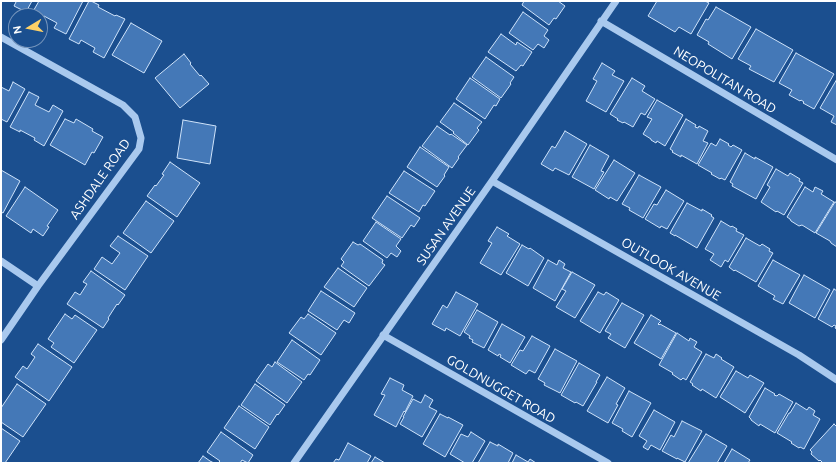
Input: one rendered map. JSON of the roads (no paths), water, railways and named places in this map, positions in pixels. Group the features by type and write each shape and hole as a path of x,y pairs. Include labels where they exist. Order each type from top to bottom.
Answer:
{"street":[{"name":"SUSAN AVENUE","path":"294,463 616,1"},
{"name":"NEOPOLITAN ROAD","path":"601,21 837,160"},
{"name":"ASHDALE ROAD","path":"1,37 123,105 135,117 141,138 139,149 38,286 1,340"},
{"name":"OUTLOOK AVENUE","path":"492,181 800,355 837,380"},
{"path":"1,261 38,286"},
{"name":"GOLDNUGGET ROAD","path":"383,335 608,463"}]}
